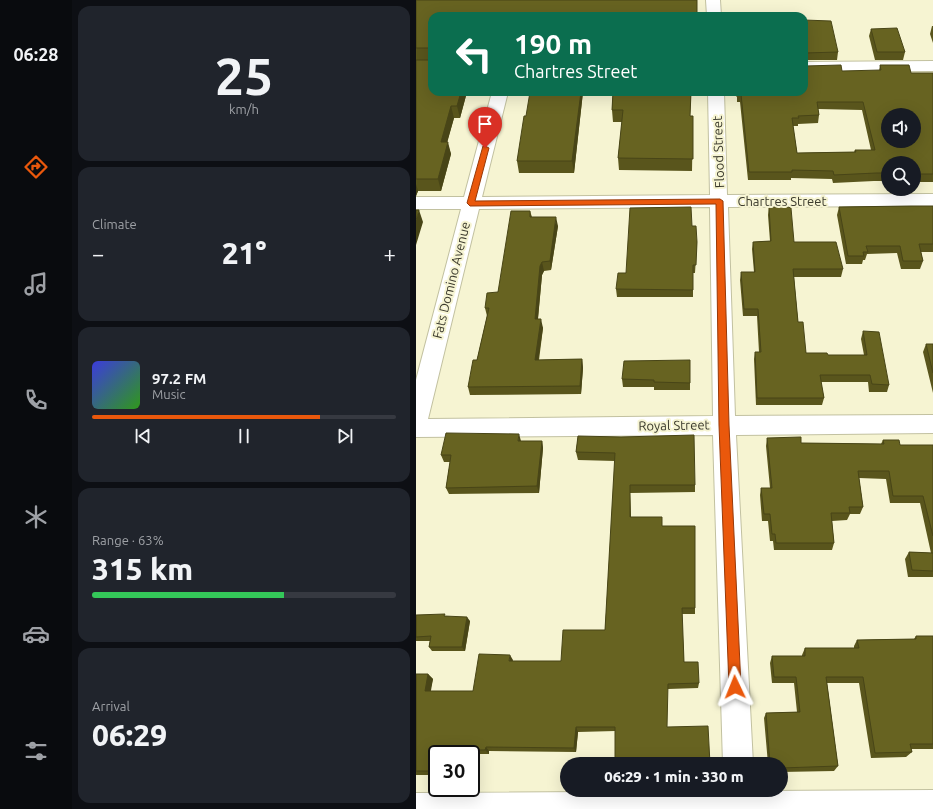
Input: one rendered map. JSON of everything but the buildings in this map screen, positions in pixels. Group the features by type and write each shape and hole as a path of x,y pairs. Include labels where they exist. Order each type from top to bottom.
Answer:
{"street":[{"path":"713,0 714,12"},
{"path":"808,67 933,66"},
{"name":"Fats Domino Avenue","path":"416,422 470,203 499,96"},
{"name":"Flood Street","path":"716,96 720,201 724,425 738,757"},
{"name":"Chartres Street","path":"416,203 933,200"},
{"name":"Royal Street","path":"416,428 933,424"},
{"path":"416,808 740,802 933,805"}],"route":[{"path":"485,148 470,203 720,201 724,425 735,687"}]}
